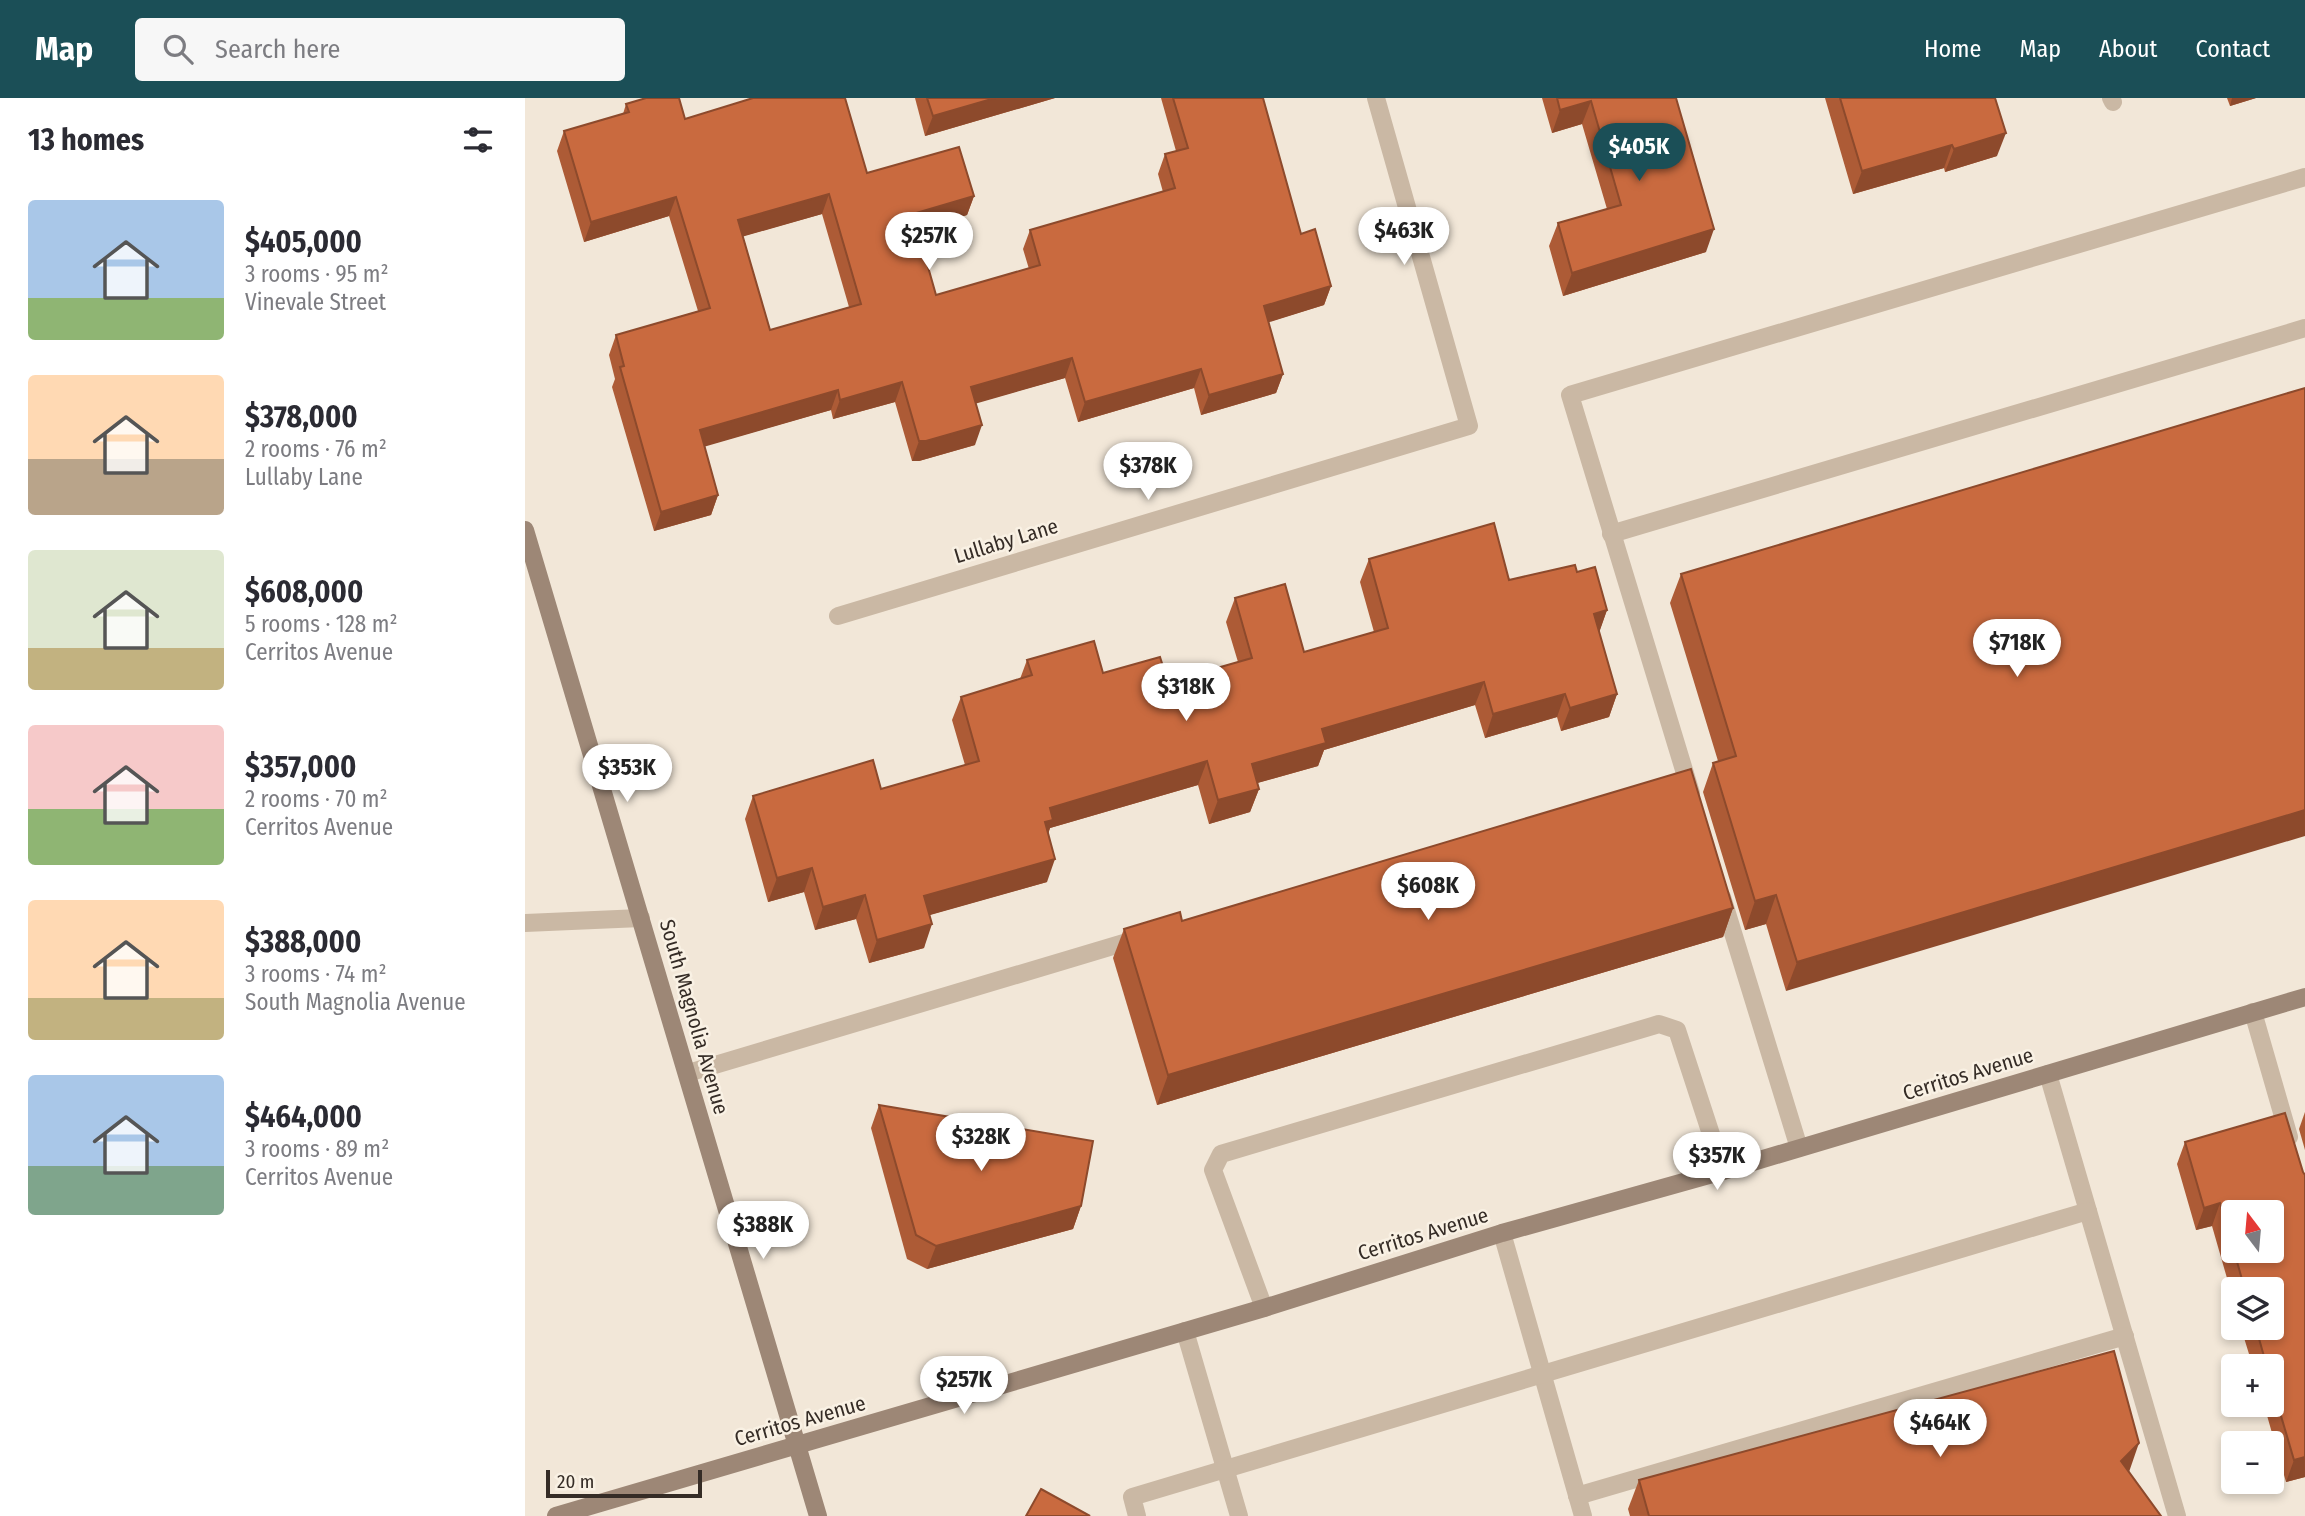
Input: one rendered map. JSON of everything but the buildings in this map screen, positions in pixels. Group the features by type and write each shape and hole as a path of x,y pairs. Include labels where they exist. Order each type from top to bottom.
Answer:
{"street":[{"name":"Lullaby Lane","path":"838,616 1469,426 1375,98"},
{"path":"1697,813 1679,777 1570,395 2305,177"},
{"path":"1611,534 2305,328"},
{"name":"South Magnolia Avenue","path":"525,530 818,1516"},
{"path":"1716,876 1799,1148"},
{"path":"525,923 641,918"},
{"path":"688,1073 1159,933"},
{"name":"Cerritos Avenue","path":"556,1516 1264,1308 1502,1233 1723,1171 2305,997"},
{"path":"2253,1012 2294,1153"},
{"path":"1264,1308 1213,1170 1221,1154 1659,1024 1677,1030 1723,1171"},
{"path":"2048,1074 2177,1516"},
{"path":"1137,1516 1132,1497 2088,1211"},
{"path":"1502,1233 1583,1516"},
{"path":"1185,1331 1238,1516"},
{"path":"1577,1496 2125,1336"}]}
